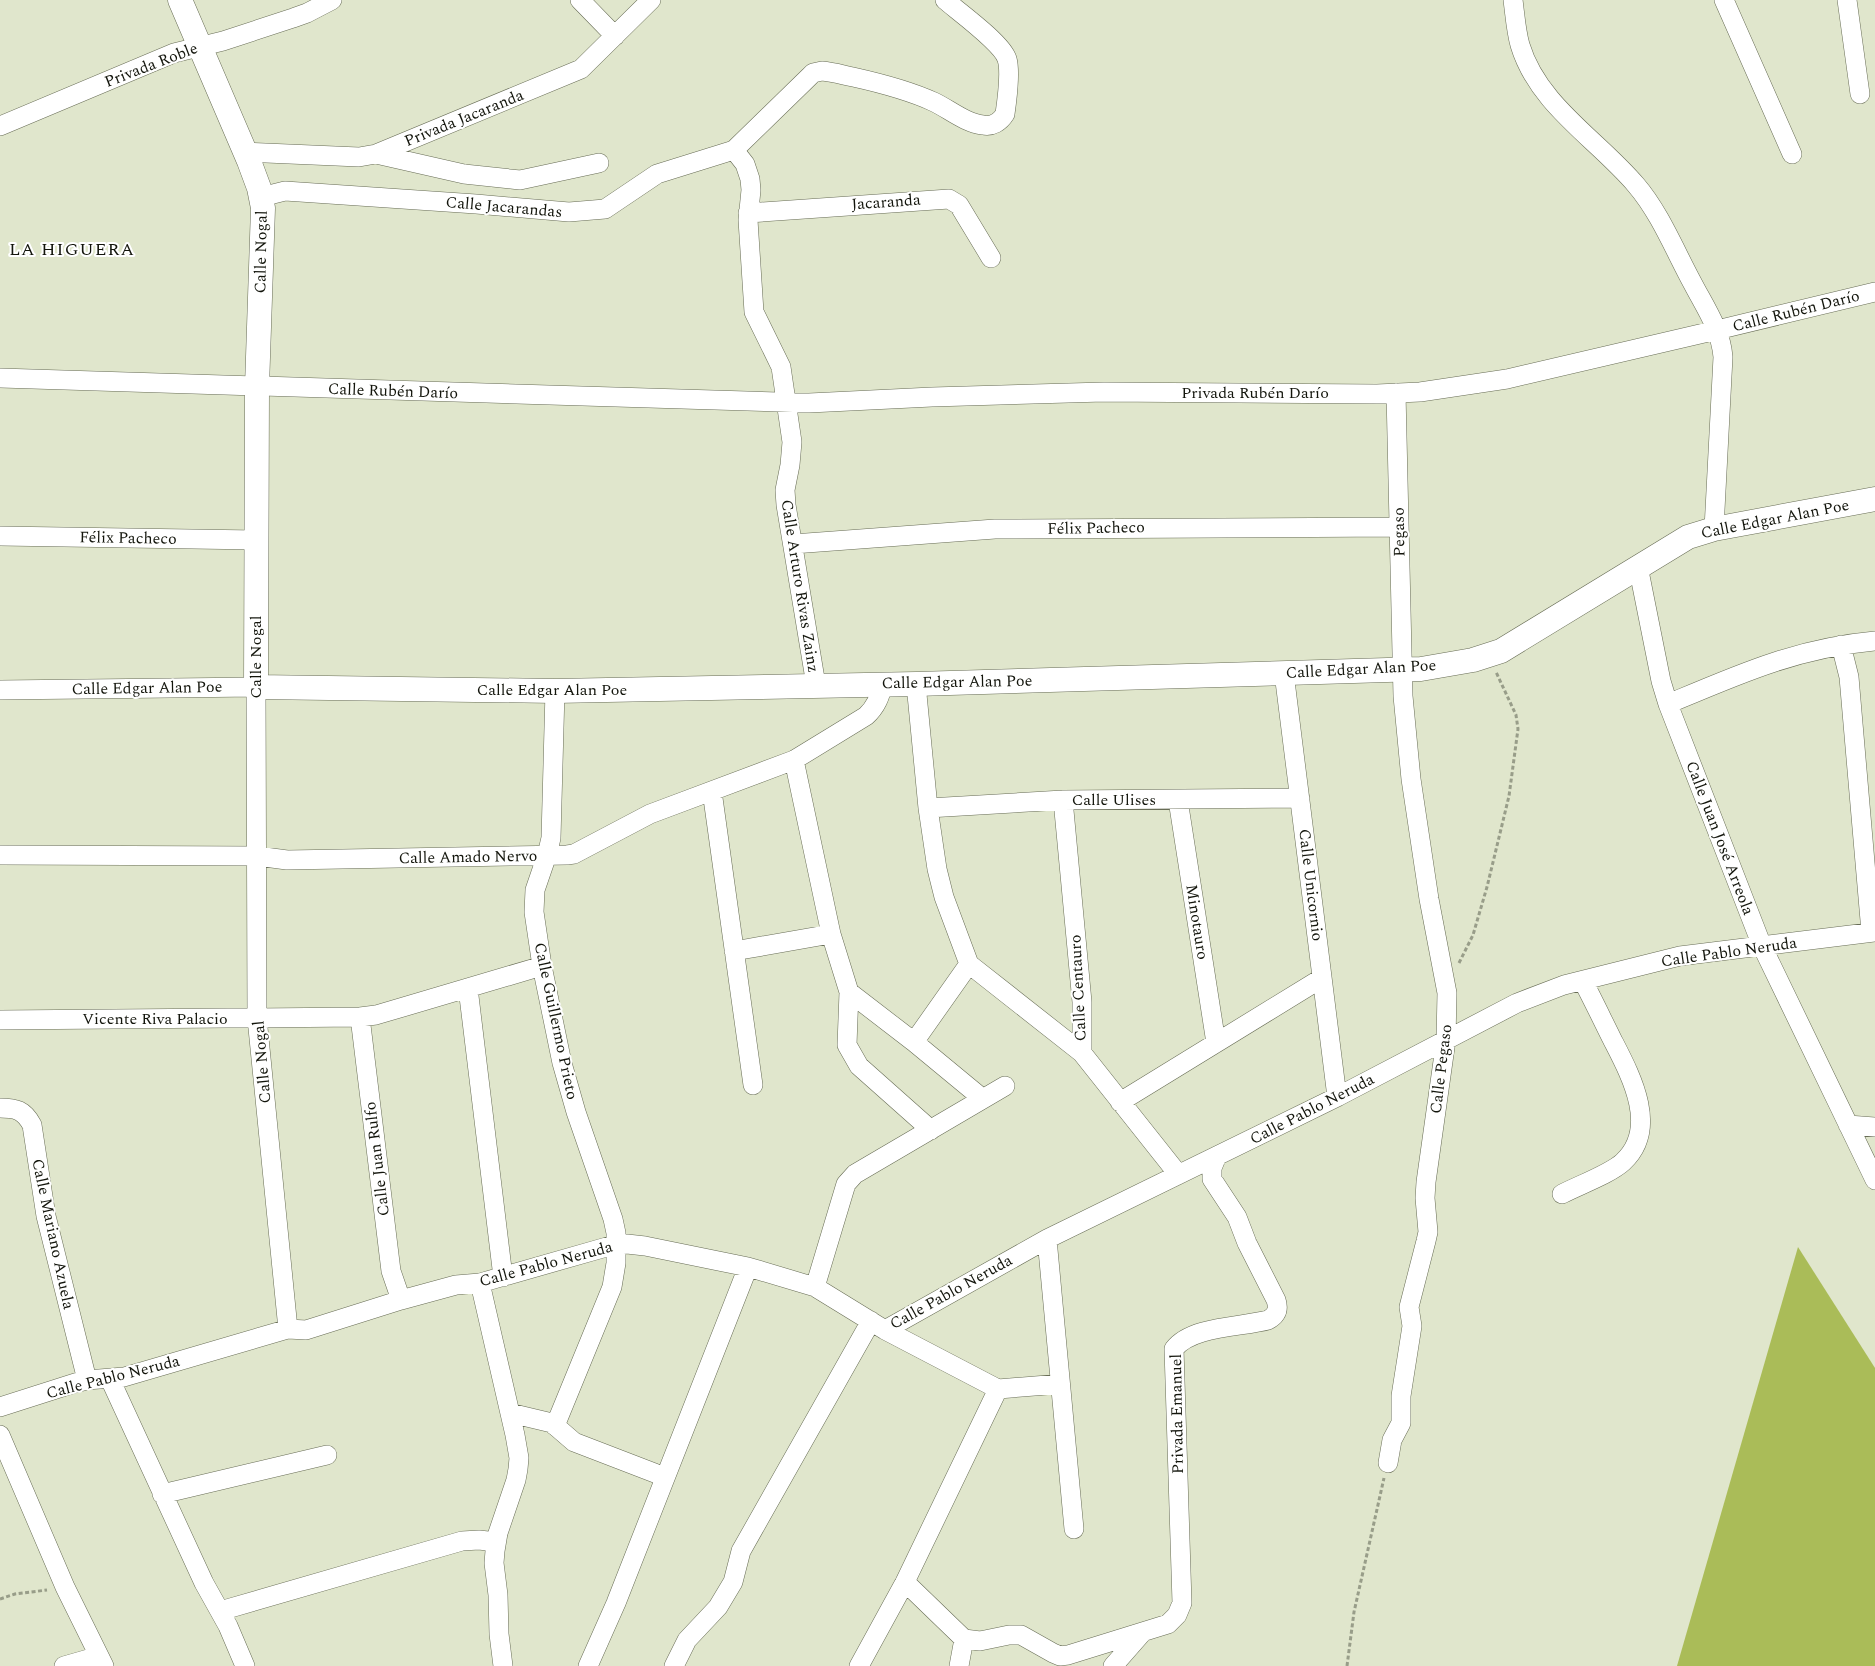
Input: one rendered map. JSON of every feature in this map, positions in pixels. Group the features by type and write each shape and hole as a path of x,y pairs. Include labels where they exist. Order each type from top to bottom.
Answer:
{"street":[{"name":"Calle Nogal","path":"180,0 245,152 262,197 257,387 256,540 257,1018 288,1329"},
{"name":"Privada Roble","path":"0,126 174,53 223,41 293,18 332,0"},
{"path":"580,0 615,36"},
{"name":"Privada Jacaranda","path":"245,152 359,157 376,154 576,72 586,66 651,0"},
{"path":"734,150 813,73 822,71 905,91 933,102 975,123 984,126 995,124 1005,114 1008,69 1006,57 999,47 944,0"},
{"path":"1513,0 1520,44 1527,64 1549,98 1623,171 1646,197 1717,330 1724,357 1714,529"},
{"path":"1724,0 1792,154"},
{"path":"1847,0 1860,94"},
{"name":"Calle Jacarandas","path":"262,197 293,192 569,212 587,211 605,209 611,206 657,174 734,150"},
{"name":"Calle Arturo Rivas Zainz","path":"734,150 746,164 750,179 748,228 754,312 780,362 792,442 785,496 816,685"},
{"path":"376,154 464,174 520,180 599,163"},
{"name":"Jacaranda","path":"748,213 949,199 959,205 991,258"},
{"name":"Calle Rubén Darío","path":"1717,330 1875,292"},
{"name":"Privada Rubén Darío","path":"786,402 1104,392 1420,392 1507,379 1717,330"},
{"name":"Calle Rubén Darío","path":"0,378 786,402"},
{"name":"Pegaso","path":"1396,393 1402,670"},
{"name":"Calle Edgar Alan Poe","path":"0,690 256,687 555,691 916,684 1402,670 1450,665 1489,656 1514,644 1688,537 1714,529 1875,499"},
{"name":"Félix Pacheco","path":"793,544 995,529 1399,527"},
{"name":"Félix Pacheco","path":"0,536 256,540"},
{"name":"Calle Juan José Arreola","path":"1638,566 1661,681 1668,704 1762,946 1875,1180"},
{"path":"1668,704 1769,662 1841,645 1875,641"},
{"path":"1841,645 1849,677 1873,932"},
{"name":"Calle Pegaso","path":"1388,1463 1392,1440 1402,1423 1401,1396 1412,1326 1409,1307 1428,1232 1425,1198 1426,1182 1448,1016 1445,976 1429,899 1411,780 1402,670"},
{"name":"Calle Unicornio","path":"1284,673 1337,1097"},
{"name":"Calle Amado Nervo","path":"0,855 258,856 286,860 562,856 574,854 650,814 794,760 866,716 879,701 883,684"},
{"path":"916,684 928,808 937,869 944,897 969,964 1082,1053"},
{"name":"Calle Guillermo Prieto","path":"555,691 551,838 547,856 537,880 534,902 542,966 562,1063 576,1112 613,1220 618,1245 612,1287 555,1426"},
{"path":"794,760 831,934 849,992 847,1046 859,1066 931,1130"},
{"path":"712,791 752,1085"},
{"name":"Calle Ulises","path":"928,808 1063,800 1300,798"},
{"name":"Calle Centauro","path":"1063,800 1082,1002 1082,1053 1178,1174"},
{"name":"Minotauro","path":"1178,800 1216,1043"},
{"name":"Calle Pablo Neruda","path":"0,1407 87,1380 124,1377 288,1329 306,1330 456,1285 480,1283 627,1244 748,1267 814,1287 878,1325 1178,1174 1337,1097 1517,1003 1564,985 1696,953 1873,932"},
{"path":"734,951 831,934"},
{"path":"914,1042 969,964"},
{"name":"Vicente Riva Palacio","path":"0,1020 360,1017 376,1015 542,966"},
{"path":"1120,1102 1322,978"},
{"path":"1562,1194 1623,1163 1633,1149 1640,1127 1638,1102 1629,1073 1583,981"},
{"path":"468,988 503,1277"},
{"path":"849,992 983,1099"},
{"name":"Calle Juan Rulfo","path":"360,1017 391,1271 401,1300"},
{"path":"814,1287 846,1184 855,1174 1006,1086"},
{"name":"Calle Mariano Azuela","path":"0,1108 18,1109 28,1118 32,1125 46,1216 87,1380"},
{"path":"1848,1125 1875,1127"},
{"name":"Privada Emanuel","path":"964,1639 980,1641 1009,1635 1022,1635 1060,1656 1168,1624 1177,1615 1182,1603 1174,1349 1184,1340 1206,1332 1268,1320 1276,1314 1277,1310 1276,1300 1248,1244 1238,1216 1212,1179 1212,1168 1217,1156"},
{"path":"1048,1239 1074,1529"},
{"path":"588,1666 616,1602 748,1267"},
{"path":"480,1283 518,1448 516,1480 496,1542 494,1563 503,1666"},
{"path":"674,1666 688,1640 718,1607 733,1582 741,1551 878,1325 998,1389 1060,1384"},
{"path":"110,1379 204,1584 220,1611 245,1666"},
{"path":"859,1666 905,1582 998,1389"},
{"path":"510,1413 548,1422 574,1442 665,1477"},
{"path":"0,1435 65,1587 102,1661 64,1666"},
{"path":"162,1494 327,1455"},
{"path":"220,1611 462,1542 479,1540 496,1542"},
{"path":"905,1582 964,1639 960,1666"},
{"path":"1113,1666 1125,1650 1143,1632"}],"path":[{"path":"1445,976 1461,960 1473,935 1488,886 1509,796 1518,722 1489,656"},
{"path":"1347,1666 1354,1612 1388,1463"},
{"path":"0,1599 16,1594 65,1587"}],"green space":[{"path":"1798,1247 1875,1368 1875,1666 1677,1666"}],"district":[{"name":"LA HIGUERA","path":"72,249"}]}
